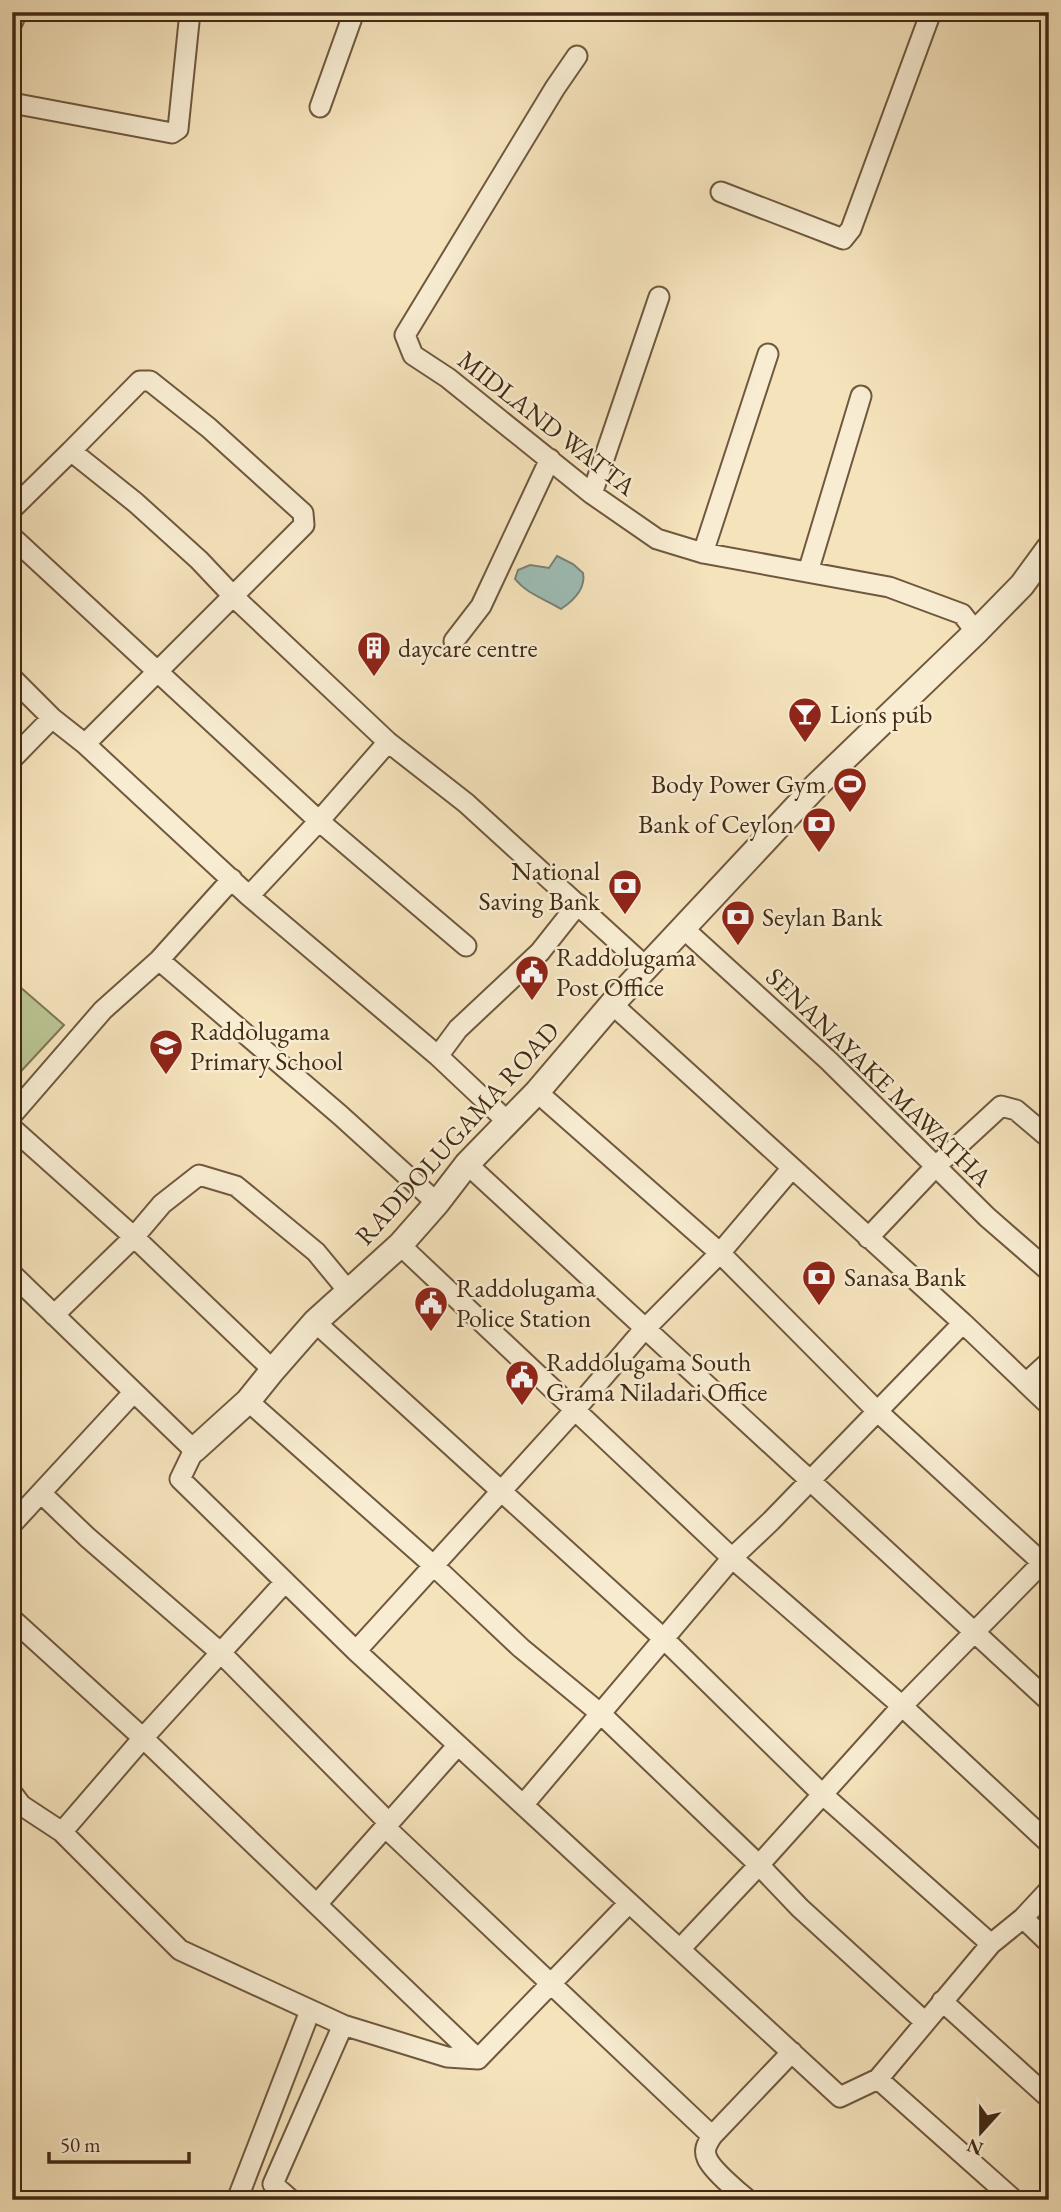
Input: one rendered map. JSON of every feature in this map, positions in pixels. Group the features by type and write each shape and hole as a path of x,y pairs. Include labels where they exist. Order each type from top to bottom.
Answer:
{"street":[{"path":"12,23 18,12"},
{"path":"12,103 172,133 178,129 190,12"},
{"path":"320,107 354,12"},
{"path":"721,191 843,239 851,229 931,12"},
{"name":"MIDLAND WATTA","path":"577,56 405,335 413,355 448,379 592,494 657,539 703,553 889,587 962,614 976,632"},
{"path":"592,494 659,296"},
{"path":"703,553 768,354"},
{"path":"12,509 140,381 150,381 209,428 303,513 304,525 85,744"},
{"path":"808,572 862,396"},
{"path":"71,451 136,503 388,741 466,803 647,968"},
{"path":"454,641 481,606 550,459"},
{"path":"12,537 319,821 466,946"},
{"name":"RADDOLUGAMA ROAD","path":"194,1450 248,1401 315,1322 400,1245 467,1164 537,1092 612,1004 816,786 1022,585 1049,548"},
{"path":"12,678 52,718 85,744 250,896 438,1056 508,1122"},
{"path":"12,760 52,718"},
{"path":"250,896 388,741"},
{"path":"12,1115 103,1010 159,960 232,879"},
{"path":"438,1056 458,1029 540,952 578,904"},
{"name":"SENANAYAKE MAWATHA","path":"684,929 828,1061 987,1217 1043,1266"},
{"path":"159,960 340,1115 437,1203"},
{"path":"612,1004 963,1323 1049,1405"},
{"path":"537,1092 720,1253 877,1411 1046,1563 902,1706 680,1949"},
{"path":"868,1238 936,1166 1001,1106 1016,1110 1049,1138"},
{"path":"12,1128 134,1237 272,1370"},
{"path":"467,1164 1049,1701"},
{"path":"356,1651 646,1328 720,1253 792,1168"},
{"path":"54,1315 134,1237 162,1203 199,1175 236,1186 316,1252 349,1292"},
{"path":"400,1245 732,1558 902,1706 1049,1843"},
{"path":"12,1274 194,1450 180,1479 356,1651 841,2096 878,2079 992,1944 1023,1919 1049,1890"},
{"path":"315,1322 664,1639 821,1794 992,1944"},
{"path":"523,1805 732,1558 963,1323"},
{"path":"1027,1384 1049,1362"},
{"path":"12,1524 133,1393"},
{"path":"248,1401 433,1565 521,1648 601,1714 759,1865 800,1908 925,2022"},
{"path":"41,1493 87,1537 221,1653 387,1825 712,2136"},
{"path":"62,1832 143,1738 285,1582"},
{"path":"12,1619 143,1738 478,2059"},
{"path":"317,1904 458,1745"},
{"path":"12,1793 21,1805 62,1832 180,1950 343,2025 447,2057 478,2059 629,1903"},
{"path":"1023,1919 1049,1943"},
{"path":"942,2001 1049,2098"},
{"path":"237,2200 310,2011"},
{"path":"291,2200 273,2184 343,2025"},
{"path":"748,2200 734,2189 707,2159 705,2148 712,2136 792,2052"},
{"path":"878,2079 992,2191 1014,2200"}],"green space":[{"path":"12,980 64,1025 12,1081"}],"water":[{"path":"557,556 583,573 581,589 561,609 531,592 515,579 518,570 530,565 549,568"}],"place":[{"name":"daycare centre","path":"374,678"},
{"name":"Lions pub","path":"805,744"},
{"name":"Body Power Gym","path":"850,814"},
{"name":"Bank of Ceylon","path":"819,854"},
{"name":"National Saving Bank","path":"625,916"},
{"name":"Seylan Bank","path":"738,947"},
{"name":"Raddolugama Post Office","path":"532,1002"},
{"name":"Raddolugama Primary School","path":"166,1076"},
{"name":"Sanasa Bank","path":"819,1307"},
{"name":"Raddolugama Police Station","path":"431,1333"},
{"name":"Raddolugama South Grama Niladari Office","path":"522,1407"}]}
